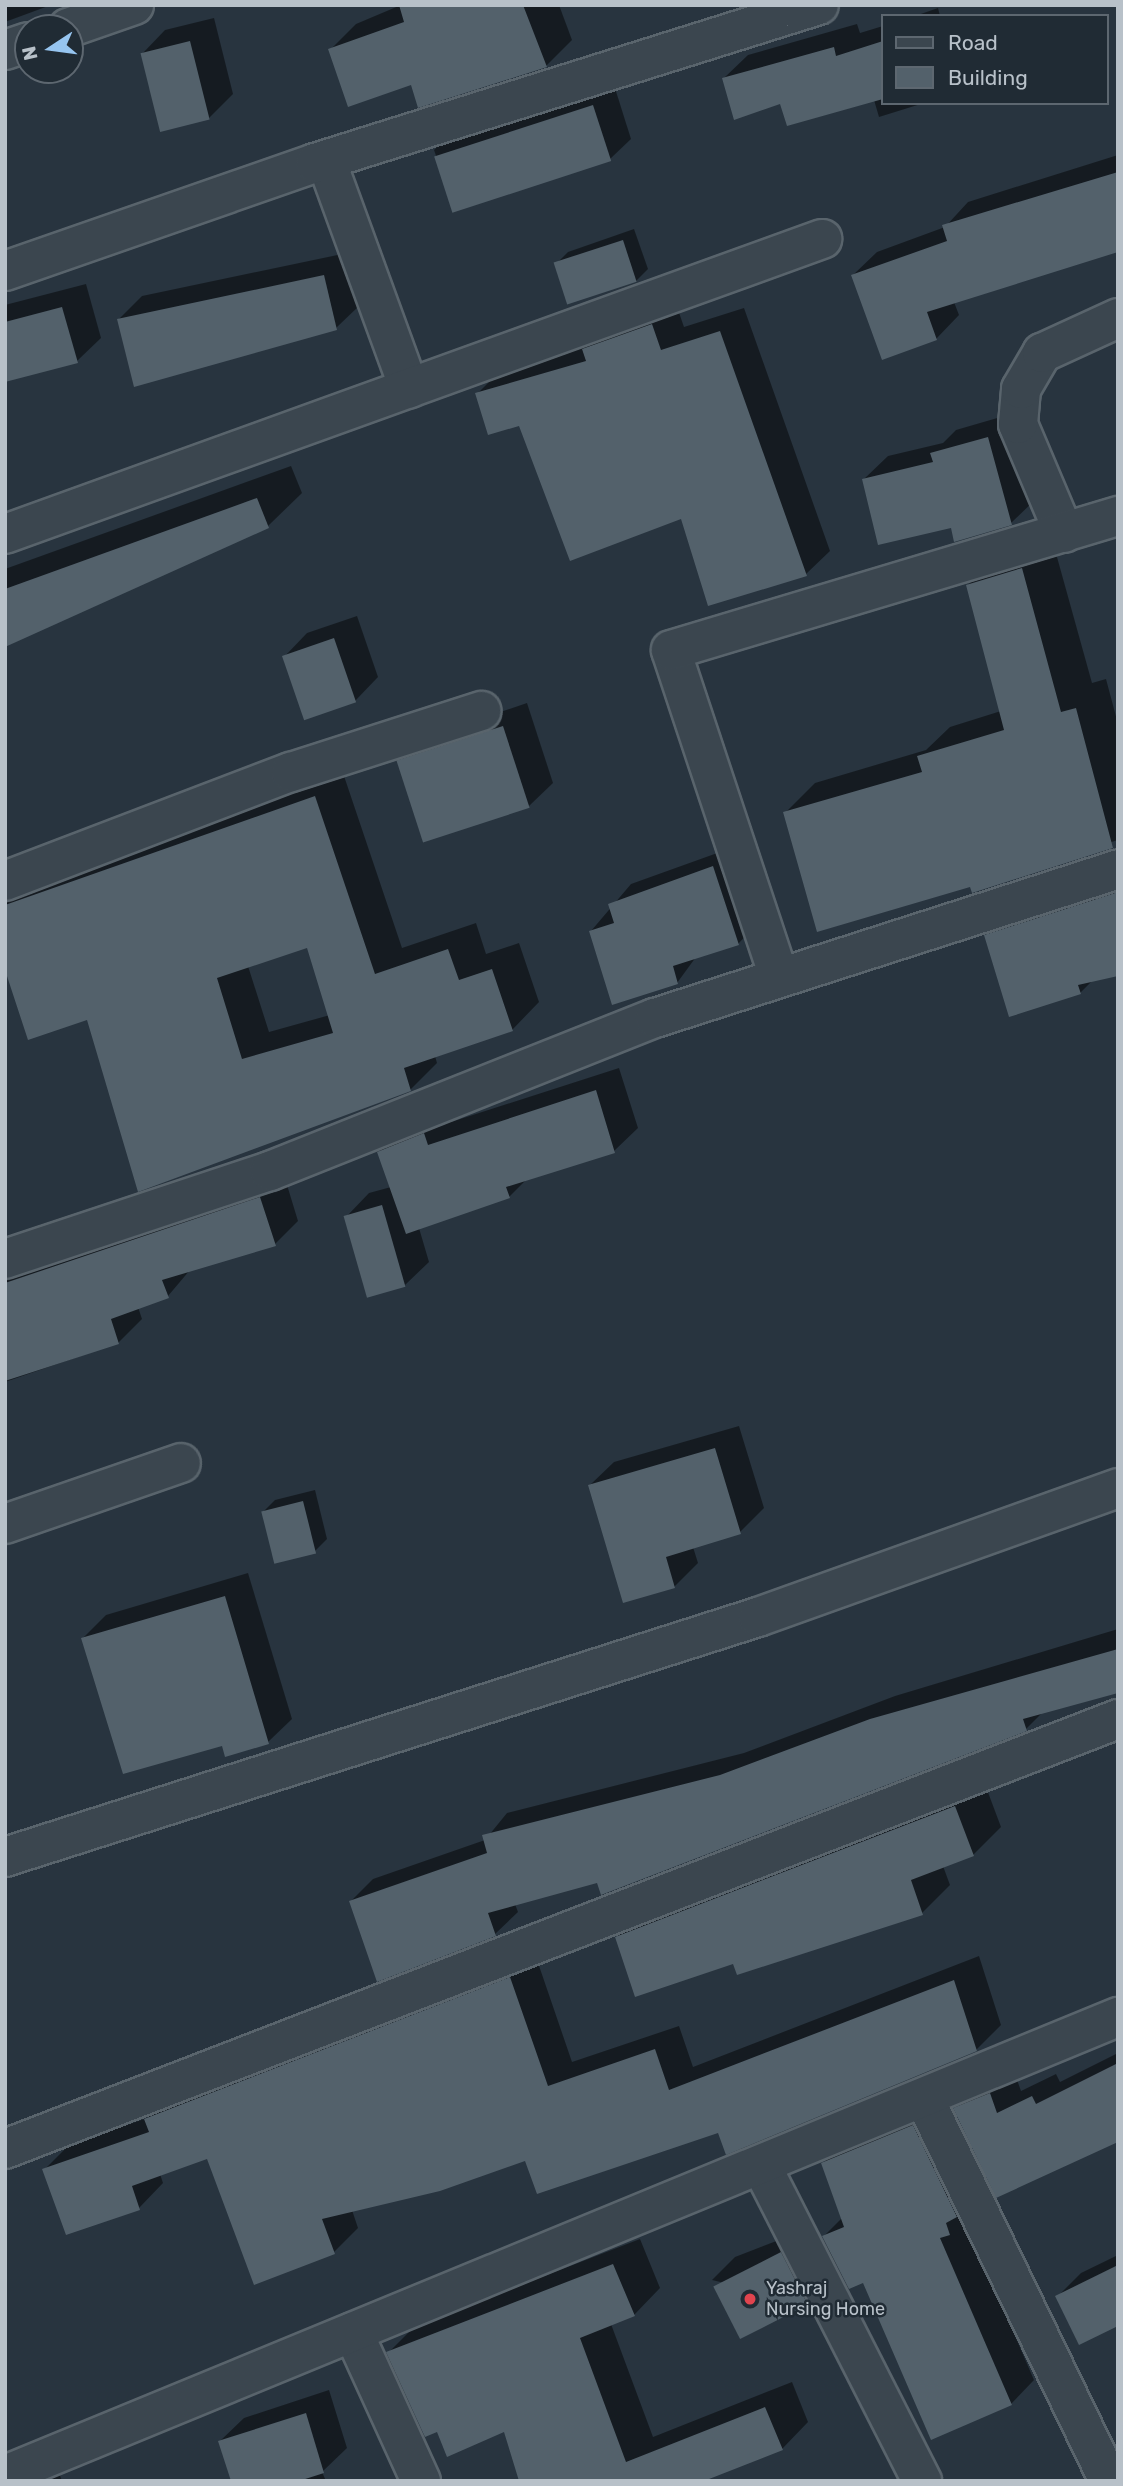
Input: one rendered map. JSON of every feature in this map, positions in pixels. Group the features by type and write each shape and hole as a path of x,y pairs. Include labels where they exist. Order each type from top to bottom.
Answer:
{"street":[{"path":"84,22 134,5"},
{"path":"5,271 326,160 819,5"},
{"path":"326,160 409,388"},
{"path":"5,534 822,239"},
{"path":"1064,533 1018,425 1021,389 1042,353 1118,318"},
{"path":"779,977 671,650 1118,516"},
{"path":"5,881 292,772 481,711"},
{"path":"5,1259 270,1171 654,1018 1118,869"},
{"path":"5,1524 181,1463"},
{"path":"5,1857 758,1617 1118,1488"},
{"path":"5,2149 1118,1719"},
{"path":"5,2475 1118,2017"},
{"path":"924,2098 1109,2481"},
{"path":"761,2165 922,2481"},
{"path":"353,2332 421,2481"}],"building":[{"path":"399,5 523,5 547,67 418,108 411,85 348,107 328,49 404,22"},
{"path":"190,41 210,120 160,132 141,53"},
{"path":"881,42 881,100 787,126 780,104 734,120 722,78 834,47 836,56"},
{"path":"593,105 611,161 452,213 434,157"},
{"path":"1118,172 1118,252 927,312 937,340 882,360 851,275 947,241 942,225"},
{"path":"623,240 637,282 567,304 554,263"},
{"path":"324,275 337,330 134,387 117,319"},
{"path":"62,307 78,363 5,382 5,322"},
{"path":"652,324 661,350 720,331 807,576 708,606 681,519 570,561 519,426 488,435 475,393 586,361 582,349"},
{"path":"988,437 1012,525 954,542 951,528 878,545 862,479 933,462 930,453"},
{"path":"257,498 269,528 5,647 5,589"},
{"path":"1022,568 1061,712 1076,708 1113,848 972,893 970,887 817,932 783,812 922,772 917,756 1004,730 966,585"},
{"path":"334,638 356,702 304,720 282,656"},
{"path":"503,726 530,808 423,842 396,761"},
{"path":"315,796 375,974 448,949 459,980 492,969 513,1031 404,1068 411,1091 138,1192 87,1020 28,1040 5,970 5,905","holes":["307,948 333,1033 242,1059 217,978"]},
{"path":"713,866 739,945 673,966 678,984 612,1005 589,931 614,923 608,904"},
{"path":"1118,892 1118,976 1078,985 1081,994 1009,1017 984,935"},
{"path":"596,1090 615,1153 506,1187 510,1198 406,1234 377,1152 424,1133 428,1145"},
{"path":"260,1197 276,1246 162,1280 169,1298 111,1319 119,1344 5,1381 5,1283"},
{"path":"382,1205 405,1287 367,1298 344,1216"},
{"path":"715,1448 741,1534 666,1557 675,1588 623,1603 588,1485"},
{"path":"303,1501 316,1553 274,1564 261,1511"},
{"path":"225,1596 269,1744 225,1757 222,1746 123,1774 81,1638"},
{"path":"1118,1649 1118,1693 1023,1719 1027,1731 601,1895 597,1883 488,1913 496,1936 377,1982 349,1901 487,1853 482,1835 720,1775 870,1719"},
{"path":"955,1806 974,1856 911,1880 923,1915 737,1975 733,1964 635,1997 615,1937"},
{"path":"510,1977 548,2086 655,2049 669,2090 954,1980 977,2051 726,2155 718,2133 537,2194 525,2161 440,2191 322,2219 335,2254 254,2285 207,2159 132,2186 140,2210 66,2235 42,2169 149,2132 144,2119"},
{"path":"1118,2063 1118,2142 996,2198 953,2108 990,2093 997,2113 1032,2096 1036,2104"},
{"path":"913,2125 957,2217 946,2223 950,2235 940,2238 1012,2405 931,2440 863,2283 849,2289 822,2236 844,2227 821,2163"},
{"path":"781,2252 808,2305 740,2339 713,2287"},
{"path":"613,2264 635,2316 580,2338 626,2462 765,2407 783,2450 704,2481 519,2481 504,2432 447,2457 437,2432 425,2437 386,2352"},
{"path":"1118,2265 1118,2326 1079,2345 1055,2296"},
{"path":"306,2413 324,2473 299,2481 231,2481 218,2441"}],"place":[{"name":"Yashraj Nursing Home","path":"750,2299"}]}
